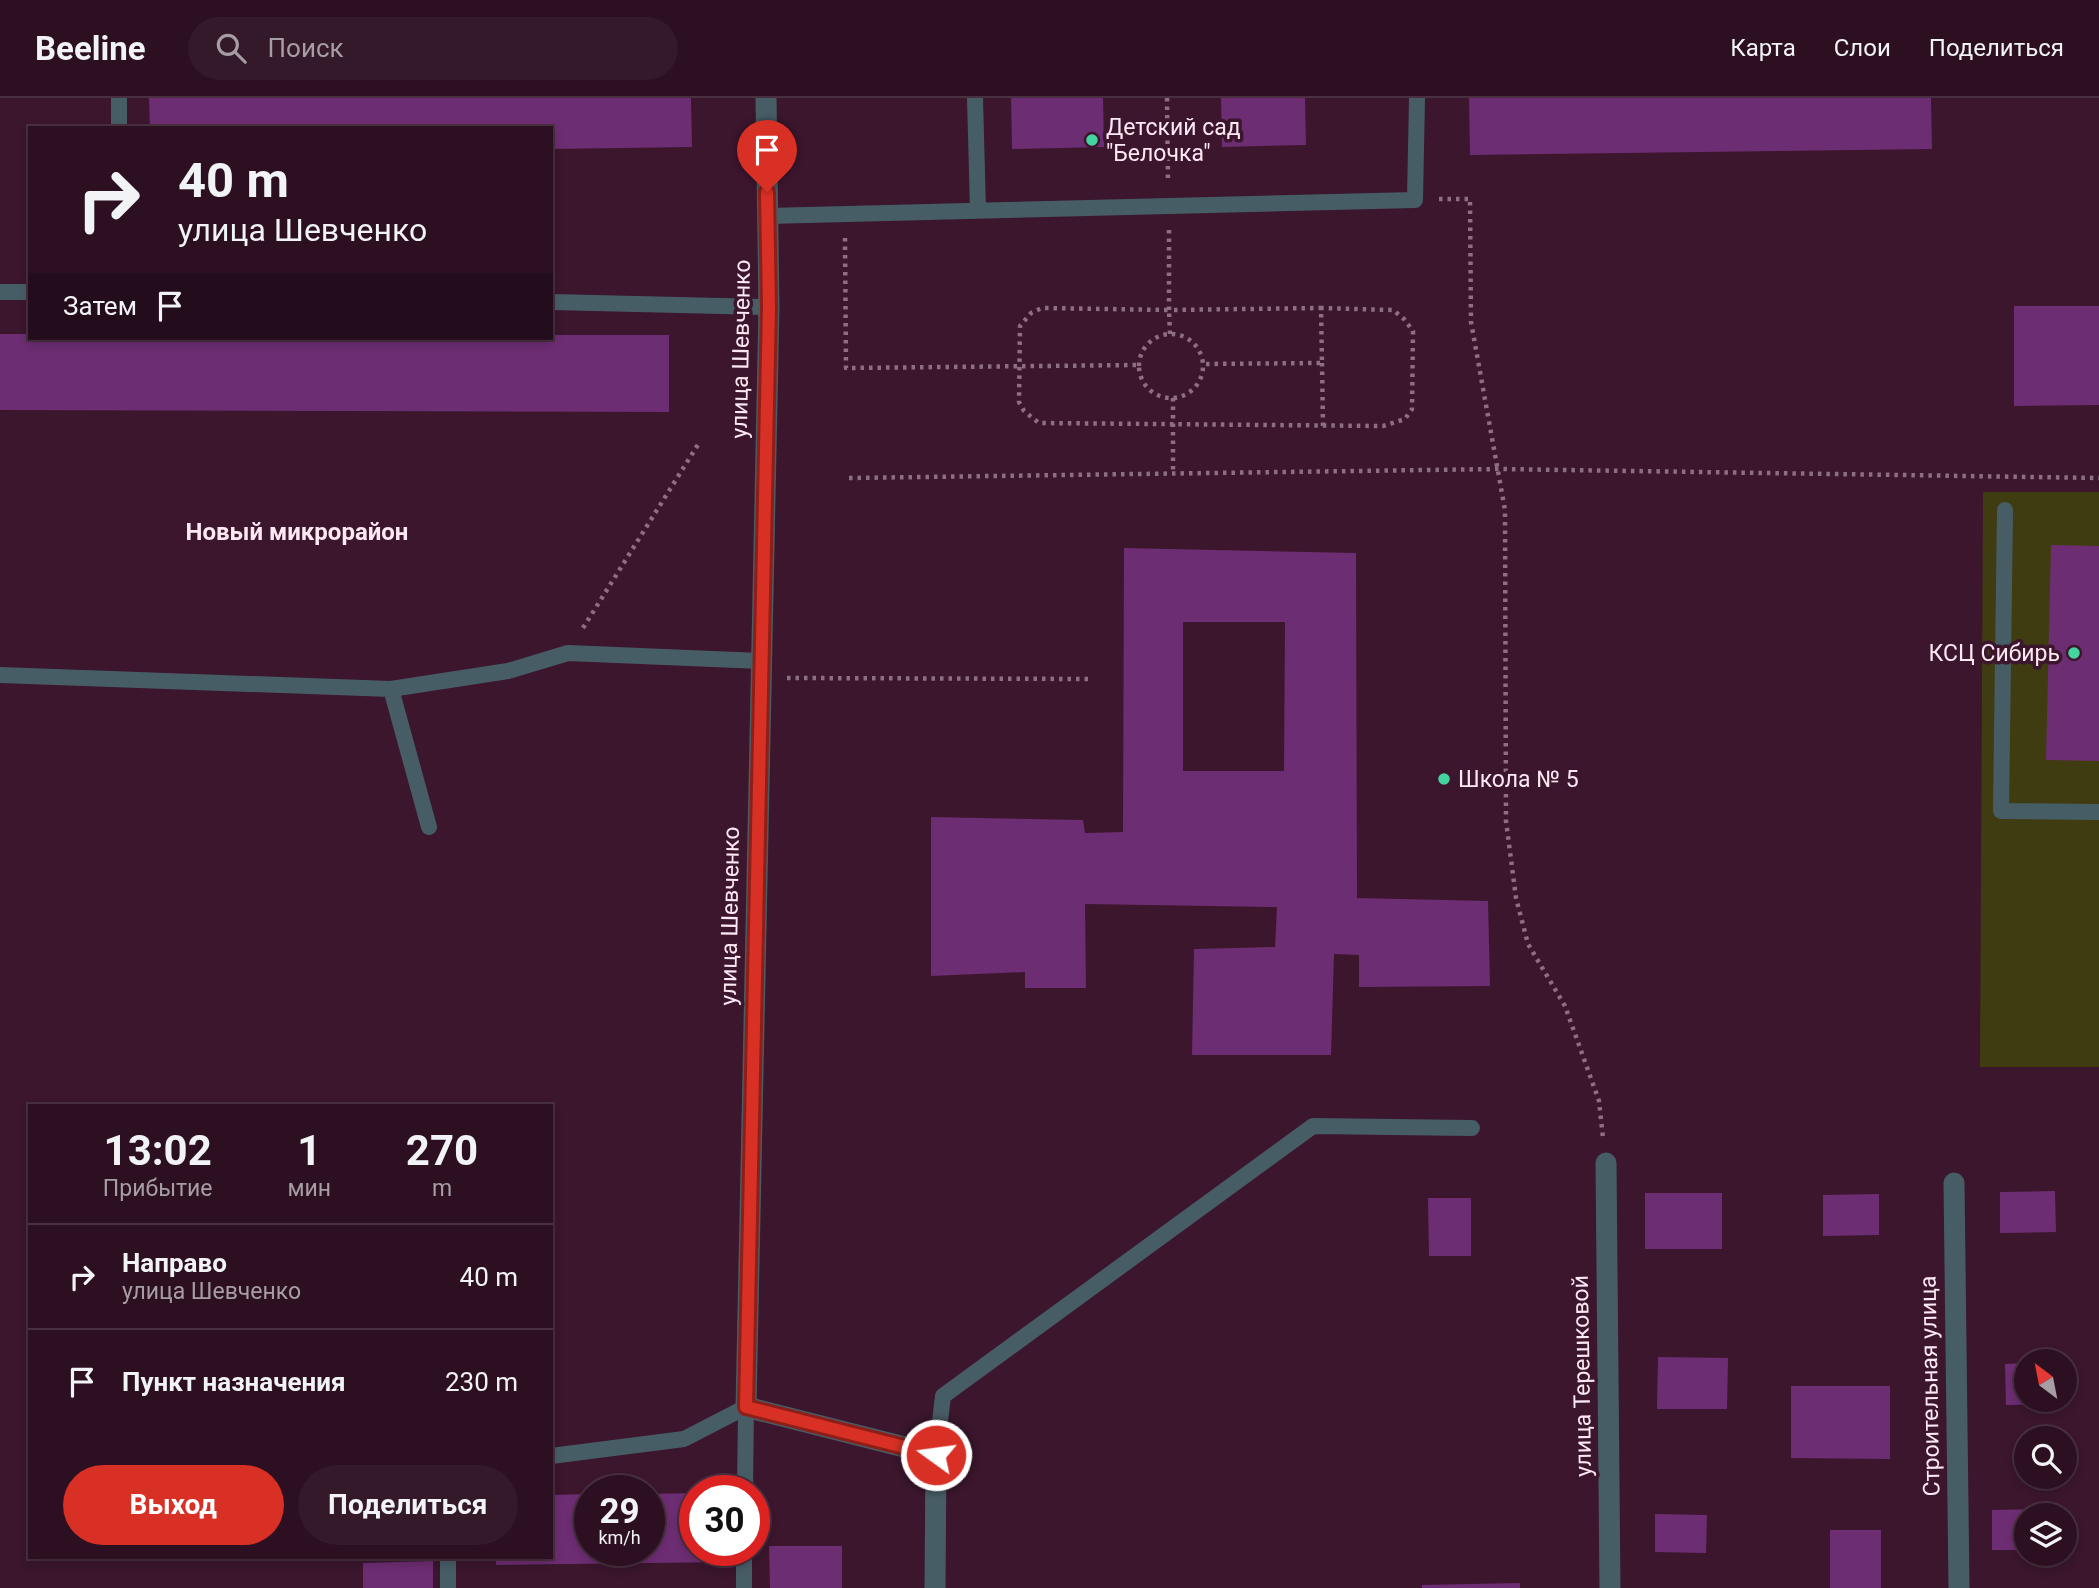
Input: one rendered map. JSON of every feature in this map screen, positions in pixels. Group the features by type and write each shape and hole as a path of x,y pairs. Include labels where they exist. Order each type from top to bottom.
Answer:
{"street":[{"name":"улица Шевченко","path":"746,1407 769,307 765,98"},
{"name":"улица Терешковой","path":"1606,1163 1610,1588"},
{"name":"Строительная улица","path":"1954,1183 1959,1588"},
{"path":"746,1407 936,1455 935,1588"}],"lane":[{"path":"119,98 119,126"},
{"path":"975,98 978,210"},
{"path":"767,216 1415,200 1417,98"},
{"path":"0,292 28,292"},
{"path":"553,302 769,307"},
{"path":"2005,510 2001,811 2099,812"},
{"path":"0,675 391,689 508,671 568,653 761,669"},
{"path":"391,689 429,827"},
{"path":"936,1455 943,1396 1313,1126 1472,1128"},
{"path":"553,1457 684,1439 746,1407 745,1475"},
{"path":"448,1559 448,1588"},
{"path":"744,1566 744,1588"}],"path":[{"path":"1167,98 1170,334"},
{"path":"1415,200 1470,199 1471,322 1505,510 1506,821 1516,898 1528,944 1565,1006 1599,1101 1606,1163"},
{"path":"845,214 846,368 1138,365"},
{"path":"1042,308 1169,310 1393,310 1413,331 1412,409 1405,419 1382,426 1039,422 1024,411 1019,402 1020,326 1031,313 1042,308"},
{"path":"1321,308 1323,426"},
{"path":"1163,334 1178,334 1191,340 1200,351 1203,365 1201,379 1191,391 1179,397 1164,398 1150,391 1141,380 1138,365 1142,351 1150,340 1163,334"},
{"path":"1203,365 1322,363"},
{"path":"1173,397 1173,474"},
{"path":"568,653 699,443"},
{"path":"849,478 1499,470 2099,478"},
{"path":"761,669 1092,679"}],"shaded area":[{"path":"1983,492 2099,492 2099,1067 1980,1067"}],"building":[{"path":"149,98 691,98 692,147 553,149 553,126 150,126"},
{"path":"1011,98 1103,98 1104,147 1012,149"},
{"path":"1221,98 1305,98 1306,145 1222,147"},
{"path":"1469,98 1931,98 1932,149 1470,155"},
{"path":"2014,306 2099,306 2099,405 2014,406"},
{"path":"0,334 28,334 28,340 553,340 553,335 669,335 669,412 0,410"},
{"name":"КСЦ Сибирь","path":"2051,545 2099,546 2099,761 2046,760"},
{"path":"1124,548 1356,553 1357,898 1488,901 1490,986 1359,987 1359,955 1334,954 1331,1055 1192,1055 1194,949 1275,947 1277,907 1085,904 1086,988 1025,988 1025,972 931,976 931,817 1083,820 1085,833 1123,832","holes":["1183,622 1285,622 1284,771 1183,771"]},
{"path":"2055,1191 2056,1232 2000,1233 2000,1192"},
{"path":"1645,1193 1722,1193 1722,1249 1645,1249"},
{"path":"1879,1194 1879,1235 1823,1236 1823,1195"},
{"path":"1428,1198 1471,1198 1471,1256 1429,1256"},
{"path":"1658,1357 1728,1358 1727,1409 1657,1409"},
{"path":"2005,1364 2014,1364 2014,1405 2006,1405"},
{"path":"1791,1386 1890,1386 1890,1459 1791,1458"},
{"path":"679,1493 679,1563 665,1563 665,1494"},
{"path":"574,1494 574,1564 496,1565 496,1559 553,1559 553,1495"},
{"path":"1992,1510 2014,1510 2014,1550 1992,1550"},
{"path":"1655,1514 1707,1515 1706,1553 1655,1552"},
{"path":"1830,1530 1881,1530 1881,1588 1830,1588"},
{"path":"770,1546 842,1546 842,1588 770,1588"},
{"path":"433,1561 433,1588 363,1588 363,1563"},
{"path":"1520,1583 1520,1588 1422,1588 1422,1585"}],"place":[{"name":"Детский сад \"Белочка\"","path":"1092,140"},
{"name":"КСЦ Сибирь","path":"2074,653"},
{"name":"Школа № 5","path":"1444,779"}],"district":[{"name":"Новый микрорайон","path":"297,532"}],"route":[{"path":"767,192 769,307 746,1407 936,1455"}]}
